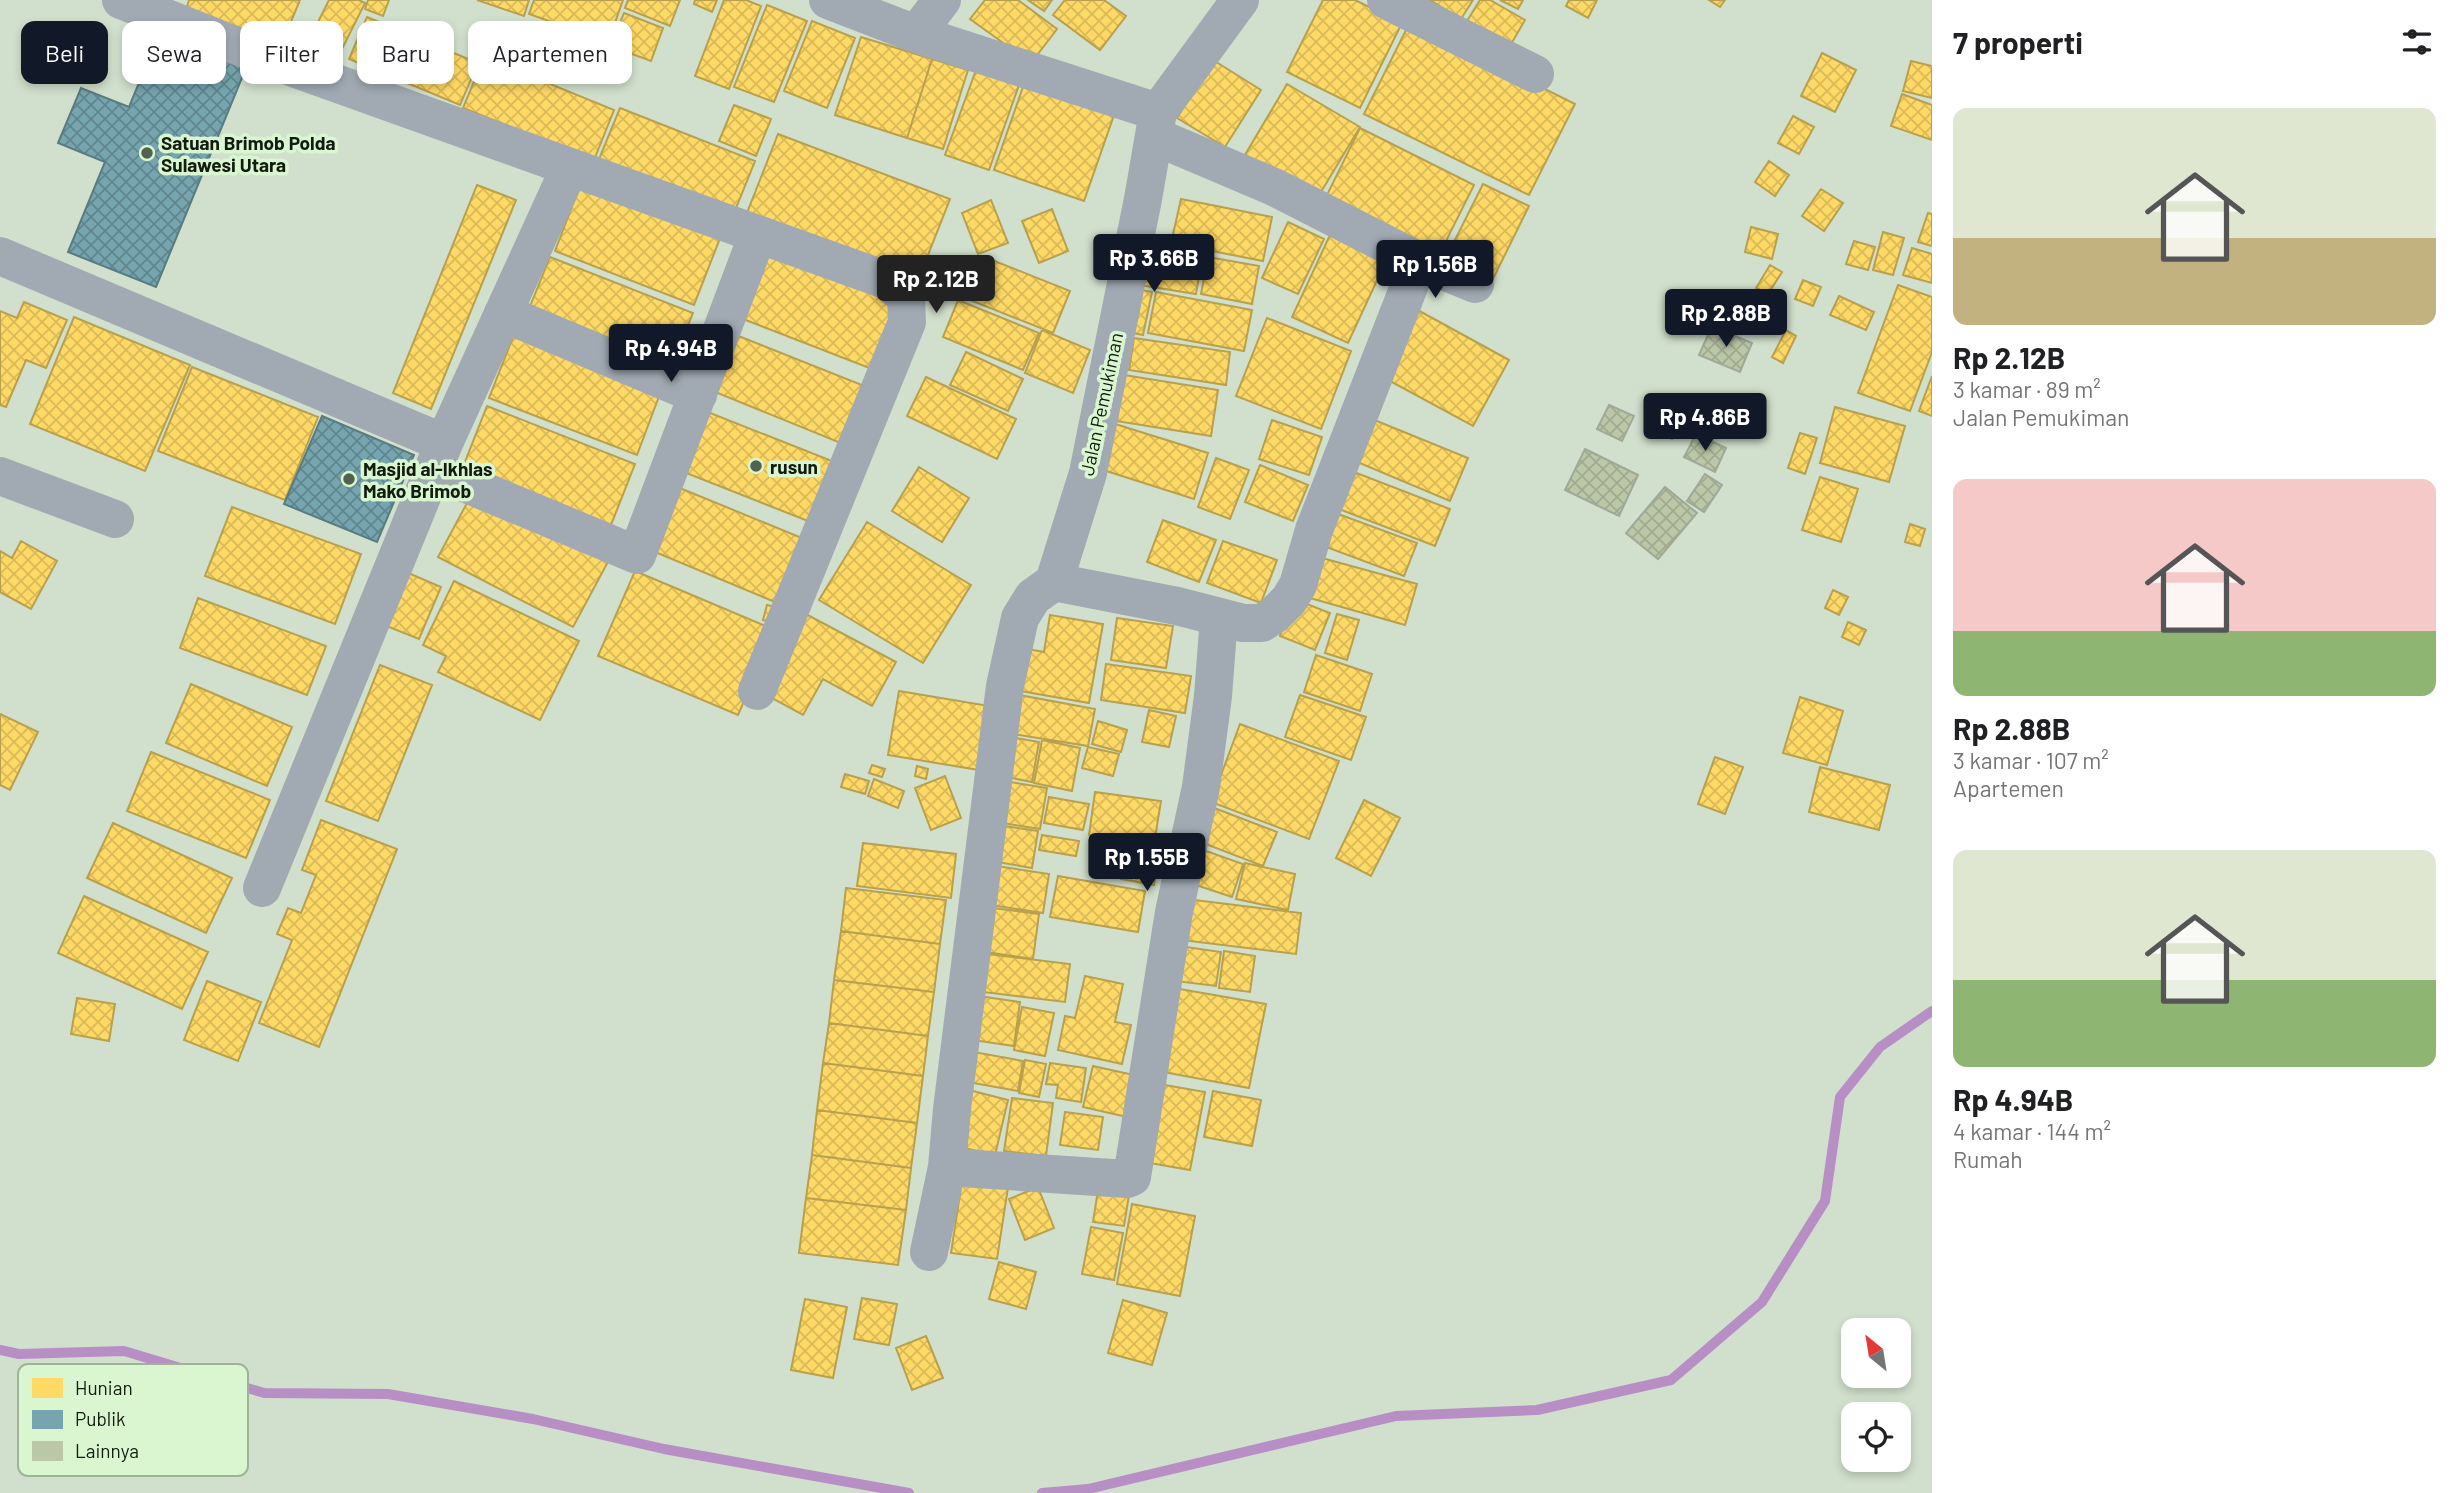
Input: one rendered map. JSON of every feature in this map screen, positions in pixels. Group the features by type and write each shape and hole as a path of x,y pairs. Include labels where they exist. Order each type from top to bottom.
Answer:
{"street":[{"path":"121,0 288,66 886,280 906,297 907,322 757,691"},
{"path":"828,0 1156,124 1419,261 1475,285"},
{"path":"916,34 942,0"},
{"name":"Jalan Pemukiman","path":"1054,582 1088,473 1156,124 1240,0"},
{"path":"1386,0 1535,74"},
{"path":"262,888 439,456 570,167"},
{"path":"0,257 439,456 637,555 758,234"},
{"path":"929,1252 947,1167 1005,685 1020,618 1033,597 1054,582 1177,606 1243,623 1262,623 1274,615 1289,600 1298,585 1314,530 1419,261"},
{"path":"503,313 698,395"},
{"path":"0,476 115,519"},
{"path":"947,1167 1127,1180 1132,1177 1174,912 1201,787 1213,696 1219,617"}],"building: Hunian":[{"path":"189,0 300,0 291,21 240,21 240,32 226,26 226,21 213,21 186,10"},
{"path":"329,0 359,0 365,3 343,47 343,21 318,21"},
{"path":"368,0 389,0 383,16 365,9"},
{"path":"477,0 529,0 524,16"},
{"path":"534,0 623,0 616,21 549,21 529,14"},
{"path":"628,0 680,0 670,26 625,8"},
{"path":"695,0 717,0 712,12 694,4"},
{"path":"724,0 746,0 761,6 729,89 695,76"},
{"path":"985,0 1018,0 1057,29 1031,63 970,19"},
{"path":"1028,0 1052,0 1044,11"},
{"path":"1065,0 1104,0 1126,16 1100,50 1053,15"},
{"path":"1323,0 1355,0 1402,23 1360,108 1287,72"},
{"path":"1430,0 1473,0 1461,19"},
{"path":"1480,0 1490,0 1525,20 1510,46 1467,21"},
{"path":"1500,0 1523,0 1518,9"},
{"path":"1569,0 1597,0 1588,18 1566,6"},
{"path":"1709,0 1725,0 1720,7"},
{"path":"767,5 807,21 774,102 734,87"},
{"path":"624,13 663,28 651,61 632,54 632,21 621,21"},
{"path":"812,21 855,38 827,108 784,91"},
{"path":"1410,22 1575,104 1529,195 1364,114"},
{"path":"861,37 932,59 907,138 835,115"},
{"path":"357,40 357,62 349,59"},
{"path":"454,53 468,59 469,84 460,105 409,84 454,84"},
{"path":"1822,53 1856,70 1835,112 1801,96"},
{"path":"932,59 968,70 943,149 907,138"},
{"path":"1213,60 1261,90 1225,147 1177,118"},
{"path":"1911,61 1932,66 1932,98 1903,91"},
{"path":"976,70 1019,85 989,170 945,155"},
{"path":"473,84 550,84 614,110 594,160 463,108"},
{"path":"1024,84 1114,115 1084,201 994,170"},
{"path":"1287,84 1360,127 1315,202 1242,160"},
{"path":"1902,94 1932,105 1932,140 1891,126"},
{"path":"734,105 771,119 756,156 719,141"},
{"path":"620,108 755,161 732,218 597,164"},
{"path":"1793,116 1814,127 1799,154 1778,143"},
{"path":"1360,128 1474,185 1437,259 1323,203"},
{"path":"778,134 950,199 917,283 745,218"},
{"path":"1769,161 1789,175 1775,196 1755,182"},
{"path":"583,178 722,233 694,305 555,251"},
{"path":"1483,184 1529,206 1490,285 1444,262"},
{"path":"477,185 516,200 431,409 393,393"},
{"path":"1821,189 1843,203 1824,231 1802,216"},
{"path":"1181,199 1272,217 1263,261 1171,243"},
{"path":"991,200 1008,243 978,254 962,213"},
{"path":"1052,209 1068,251 1039,263 1022,221"},
{"path":"1928,213 1932,214 1932,246 1918,242"},
{"path":"1288,222 1324,239 1298,294 1262,278"},
{"path":"1751,227 1778,234 1772,259 1745,252"},
{"path":"1883,232 1904,238 1893,275 1873,270"},
{"path":"1330,235 1386,261 1348,343 1292,317"},
{"path":"1854,241 1875,247 1868,270 1846,264"},
{"path":"1140,243 1203,253 1196,294 1133,284"},
{"path":"756,248 903,304 877,371 730,314"},
{"path":"1912,248 1932,254 1932,283 1903,275"},
{"path":"982,256 1070,291 1053,333 965,298"},
{"path":"550,257 693,313 669,371 527,314"},
{"path":"1208,257 1259,266 1252,304 1201,294"},
{"path":"1770,265 1782,272 1768,294 1756,288"},
{"path":"1803,280 1821,287 1813,306 1795,299"},
{"path":"1898,285 1932,297 1932,352 1910,411 1858,393"},
{"path":"1132,288 1152,292 1143,335 1123,331"},
{"path":"1156,292 1252,310 1244,351 1148,333"},
{"path":"1839,296 1874,312 1866,330 1830,315"},
{"path":"958,300 1039,333 1023,370 943,337"},
{"path":"24,302 67,320 46,368 26,360 6,407 0,405 0,311 17,318"},
{"path":"1414,308 1509,360 1473,426 1377,374"},
{"path":"74,317 190,365 145,471 30,424"},
{"path":"1267,318 1351,351 1321,429 1236,396"},
{"path":"517,327 664,383 637,455 489,398"},
{"path":"1042,330 1090,350 1073,393 1025,373"},
{"path":"1786,330 1796,336 1783,363 1772,357"},
{"path":"726,331 872,389 848,446 703,387"},
{"path":"1134,338 1230,352 1226,385 1129,370"},
{"path":"966,352 1023,379 1008,411 950,385"},
{"path":"192,367 318,417 285,500 158,451"},
{"path":"1124,375 1218,390 1211,436 1116,421"},
{"path":"1932,376 1932,416 1919,411"},
{"path":"926,377 1016,419 997,459 907,416"},
{"path":"487,406 635,464 609,530 461,472"},
{"path":"1835,407 1905,426 1889,482 1820,463"},
{"name":"rusun","path":"700,409 837,463 813,523 676,469"},
{"path":"1367,417 1468,458 1450,501 1350,459"},
{"path":"1272,420 1322,437 1309,475 1259,459"},
{"path":"1112,423 1208,453 1194,499 1097,468"},
{"path":"1800,433 1817,438 1805,474 1788,468"},
{"path":"1216,458 1249,470 1230,519 1198,507"},
{"path":"1260,465 1308,485 1293,521 1245,502"},
{"path":"919,467 969,498 942,542 892,511"},
{"path":"1341,467 1450,509 1435,546 1326,504"},
{"path":"1820,477 1858,489 1841,542 1802,530"},
{"path":"670,484 814,543 787,607 643,547"},
{"path":"474,490 609,560 573,627 438,557"},
{"path":"232,507 361,554 335,624 205,576"},
{"path":"1330,511 1417,543 1404,576 1318,544"},
{"path":"1163,520 1216,540 1199,582 1147,562"},
{"path":"867,522 971,585 923,663 819,600"},
{"path":"1910,524 1925,529 1920,546 1905,542"},
{"path":"21,541 57,561 31,609 0,592 0,551 12,558"},
{"path":"1223,541 1277,560 1261,603 1207,583"},
{"path":"1322,558 1417,584 1405,625 1310,598"},
{"path":"635,571 775,630 738,715 598,656"},
{"path":"406,572 441,587 419,639 384,625"},
{"path":"454,581 579,641 540,720 438,672 446,656 423,645"},
{"path":"1833,590 1848,597 1839,615 1825,608"},
{"path":"198,598 326,646 307,695 180,648"},
{"path":"1294,599 1330,613 1315,650 1280,636"},
{"path":"767,605 780,608 775,624 763,620"},
{"path":"802,612 896,662 872,706 823,679 803,715 759,691"},
{"path":"1337,614 1359,620 1347,660 1325,653"},
{"path":"1050,615 1103,624 1089,703 1009,689 1016,647 1044,652"},
{"path":"1117,618 1173,626 1166,668 1111,660"},
{"path":"1848,622 1866,630 1859,645 1842,637"},
{"path":"1316,655 1372,674 1360,711 1304,692"},
{"path":"1106,664 1191,676 1185,713 1101,700"},
{"path":"380,665 432,685 378,821 326,801"},
{"path":"191,684 292,727 267,786 166,743"},
{"path":"899,691 989,706 979,770 888,755"},
{"path":"1014,694 1095,709 1088,746 1007,733"},
{"path":"1300,695 1366,717 1351,760 1285,737"},
{"path":"1800,697 1843,711 1827,765 1783,753"},
{"path":"1149,710 1176,716 1169,747 1142,742"},
{"path":"0,714 38,732 10,790 0,785"},
{"path":"1098,721 1127,730 1121,752 1092,744"},
{"path":"1240,724 1339,761 1309,839 1211,802"},
{"path":"1004,736 1039,742 1032,782 996,775"},
{"path":"1042,740 1080,748 1072,791 1034,783"},
{"path":"1088,747 1119,754 1113,776 1082,768"},
{"path":"151,752 270,800 246,858 127,811"},
{"path":"1715,757 1743,767 1725,814 1698,804"},
{"path":"872,765 885,769 882,777 869,773"},
{"path":"917,766 928,769 926,779 915,776"},
{"path":"1820,767 1890,785 1879,830 1809,812"},
{"path":"845,774 869,781 865,794 841,787"},
{"path":"945,776 961,818 931,830 915,788"},
{"path":"874,779 904,791 898,808 868,796"},
{"path":"997,780 1047,788 1040,829 990,821"},
{"path":"1095,792 1161,801 1154,844 1089,835"},
{"path":"1049,797 1089,804 1083,830 1044,823"},
{"path":"1364,800 1400,818 1371,876 1336,858"},
{"path":"1209,806 1277,832 1263,866 1195,840"},
{"path":"321,820 397,849 319,1047 259,1023 292,940 277,934 288,908 301,913 316,875 302,870"},
{"path":"113,823 232,878 206,933 87,878"},
{"path":"998,825 1038,831 1032,868 991,861"},
{"path":"1042,835 1079,841 1076,856 1039,850"},
{"path":"863,843 956,854 951,898 857,886"},
{"path":"1126,843 1160,848 1154,885 1121,879"},
{"path":"1192,846 1243,864 1232,897 1181,880"},
{"path":"1245,863 1295,874 1288,910 1236,899"},
{"path":"990,865 1049,874 1043,913 984,904"},
{"path":"1058,876 1145,891 1138,932 1050,917"},
{"path":"846,888 946,900 940,944 841,931"},
{"path":"84,896 208,952 182,1009 58,953"},
{"path":"1178,898 1301,913 1296,954 1173,939"},
{"path":"985,907 1039,914 1033,959 979,951"},
{"path":"841,931 940,944 934,992 834,980"},
{"path":"1172,945 1221,952 1216,986 1167,980"},
{"path":"1224,951 1255,956 1250,992 1219,988"},
{"path":"980,953 1070,964 1065,1002 975,991"},
{"path":"1085,976 1123,984 1115,1022 1131,1025 1122,1064 1058,1050 1065,1016 1075,1018"},
{"path":"834,980 934,992 928,1036 829,1023"},
{"path":"207,981 261,1002 238,1061 184,1040"},
{"path":"1174,988 1266,1004 1249,1088 1158,1071"},
{"path":"972,995 1020,1002 1014,1046 966,1039"},
{"path":"77,998 115,1004 109,1041 71,1034"},
{"path":"1022,1007 1054,1013 1045,1056 1014,1050"},
{"path":"829,1023 928,1036 923,1076 823,1063"},
{"path":"968,1051 1023,1061 1018,1091 962,1081"},
{"path":"1025,1060 1046,1064 1039,1097 1019,1093"},
{"path":"823,1063 923,1076 917,1123 817,1110"},
{"path":"1050,1063 1086,1068 1081,1102 1056,1098 1058,1085 1046,1084"},
{"path":"1093,1066 1147,1078 1136,1119 1083,1107"},
{"path":"1159,1084 1205,1092 1190,1170 1144,1162"},
{"path":"965,1089 1008,1100 995,1155 951,1145"},
{"path":"1213,1091 1261,1100 1252,1146 1204,1137"},
{"path":"1012,1098 1053,1103 1046,1156 1004,1151"},
{"path":"817,1110 917,1123 911,1168 812,1155"},
{"path":"1065,1112 1103,1117 1098,1150 1060,1145"},
{"path":"812,1155 911,1168 906,1210 806,1198"},
{"path":"963,1174 1009,1181 997,1259 951,1253"},
{"path":"1038,1187 1054,1228 1025,1240 1009,1199"},
{"path":"1098,1190 1129,1195 1124,1226 1093,1222"},
{"path":"806,1198 906,1210 898,1265 799,1253"},
{"path":"1132,1204 1195,1216 1180,1296 1117,1284"},
{"path":"1091,1227 1123,1233 1114,1280 1082,1274"},
{"path":"999,1262 1036,1272 1026,1309 989,1299"},
{"path":"862,1298 897,1304 889,1345 854,1339"},
{"path":"805,1299 847,1307 833,1378 791,1370"},
{"path":"1123,1300 1167,1313 1152,1365 1108,1353"},
{"path":"926,1336 943,1378 912,1390 896,1348"}],"building: Publik":[{"name":"Satuan Brimob Polda Sulawesi Utara","path":"226,60 240,65 240,83 156,287 68,252 105,162 58,143 81,88 129,107 139,84 226,84"},
{"name":"Masjid al-Ikhlas Mako Brimob","path":"322,416 414,455 377,542 284,504"}],"building: Lainnya":[{"path":"1712,326 1752,343 1740,372 1699,355"},
{"path":"1663,401 1685,412 1672,439 1650,428"},
{"path":"1609,405 1634,416 1622,441 1597,429"},
{"path":"1696,434 1726,448 1715,472 1684,457"},
{"path":"1585,449 1638,475 1619,516 1565,490"},
{"path":"1705,474 1722,485 1704,512 1687,501"},
{"path":"1665,487 1697,513 1658,559 1626,533"}],"waterway":[{"path":"1042,1493 1088,1489 1396,1416 1537,1410 1671,1380 1762,1302 1825,1201 1840,1097 1880,1047 1932,1011"},
{"path":"0,1350 19,1354 124,1351 167,1364"},
{"path":"248,1388 264,1393 388,1394 533,1419 664,1449 909,1493"}],"place":[{"name":"Satuan Brimob Polda Sulawesi Utara","path":"147,153"},
{"name":"rusun","path":"756,466"},
{"name":"Masjid al-Ikhlas Mako Brimob","path":"349,479"}]}
